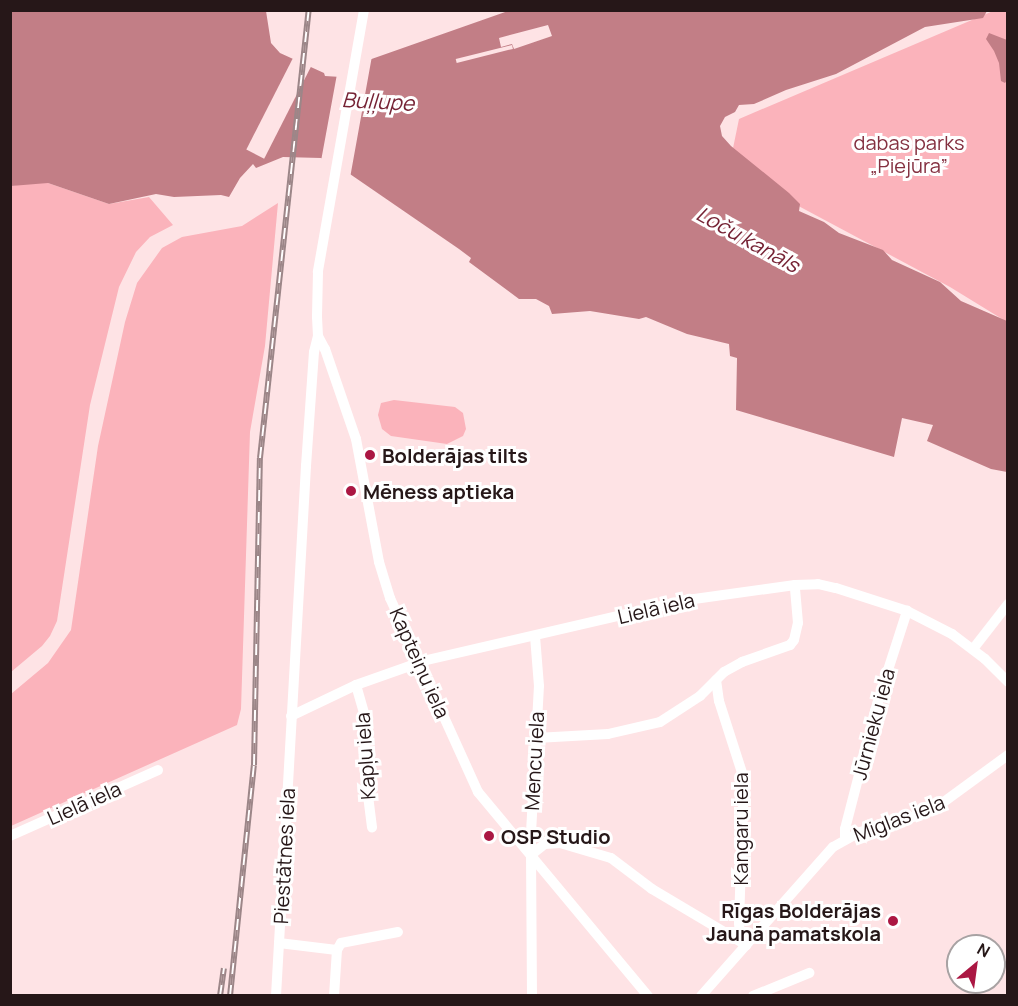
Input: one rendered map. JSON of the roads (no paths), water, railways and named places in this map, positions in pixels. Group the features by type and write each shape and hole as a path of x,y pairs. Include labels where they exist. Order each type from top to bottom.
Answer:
{"street":[{"name":"Kapteiņu iela","path":"364,10 318,272 318,336 325,349 356,439 379,562 390,598 478,792 648,996"},
{"name":"Piestātnes iela","path":"276,996 314,352 318,336"},
{"name":"Lielā iela","path":"291,716 356,685 420,662 721,594 795,585 818,584 836,588 907,610 952,634 973,649 1008,682"},
{"path":"536,738 608,734 660,722 700,696 716,680 742,662 790,645 794,640 798,623 795,585"},
{"path":"973,649 1008,604"},
{"name":"Jūrnieku iela","path":"845,839 844,829 878,701 907,610"},
{"name":"Mencu iela","path":"532,996 531,833 539,669 535,636"},
{"name":"Kangaru iela","path":"716,680 719,701 744,779 739,923 740,934 746,945"},
{"name":"Kapļu iela","path":"356,685 366,720 364,764 372,827"},
{"name":"Miglas iela","path":"701,996 833,847 845,839 916,816 941,804 1008,755"},
{"name":"Lielā iela","path":"10,836 159,770"},
{"path":"532,854 545,844 560,843 611,858 652,889 746,945"},
{"path":"334,996 337,950 341,943 398,932"},
{"path":"279,943 337,950"},
{"path":"753,996 809,973"}],"water":[{"path":"11,11 266,11 271,43 280,53 324,73 325,76 341,77 346,68 508,11 987,11 983,18 925,27 836,74 786,90 754,104 739,105 735,112 725,117 720,126 722,136 731,146 789,193 800,204 799,211 824,222 839,233 883,250 892,260 940,282 961,301 1007,321 1007,472 991,469 927,441 933,425 902,418 894,457 736,410 737,358 730,356 729,344 687,334 646,317 639,319 590,311 552,314 549,306 536,299 519,299 469,262 471,258 459,249 347,172 321,158 283,157 256,168 253,164 240,178 229,197 221,195 174,197 156,194 109,204 48,183 11,186"},
{"path":"989,33 1007,40 1007,80 1005,83 1001,81 999,63 986,39"}],"railway":[{"path":"230,996 254,765 260,458 309,10"},
{"path":"220,996 224,968"}],"place":[{"name":"Bolderājas tilts","path":"370,455"},
{"name":"Mēness aptieka","path":"351,491"},
{"name":"OSP Studio","path":"489,836"},
{"name":"Rīgas Bolderājas Jaunā pamatskola","path":"893,921"}],"water label":[{"name":"Buļļupe","path":"378,101"},
{"name":"Loču kanāls","path":"748,239"}],"park label":[{"name":"dabas parks „Piejūra”","path":"909,154"}]}
